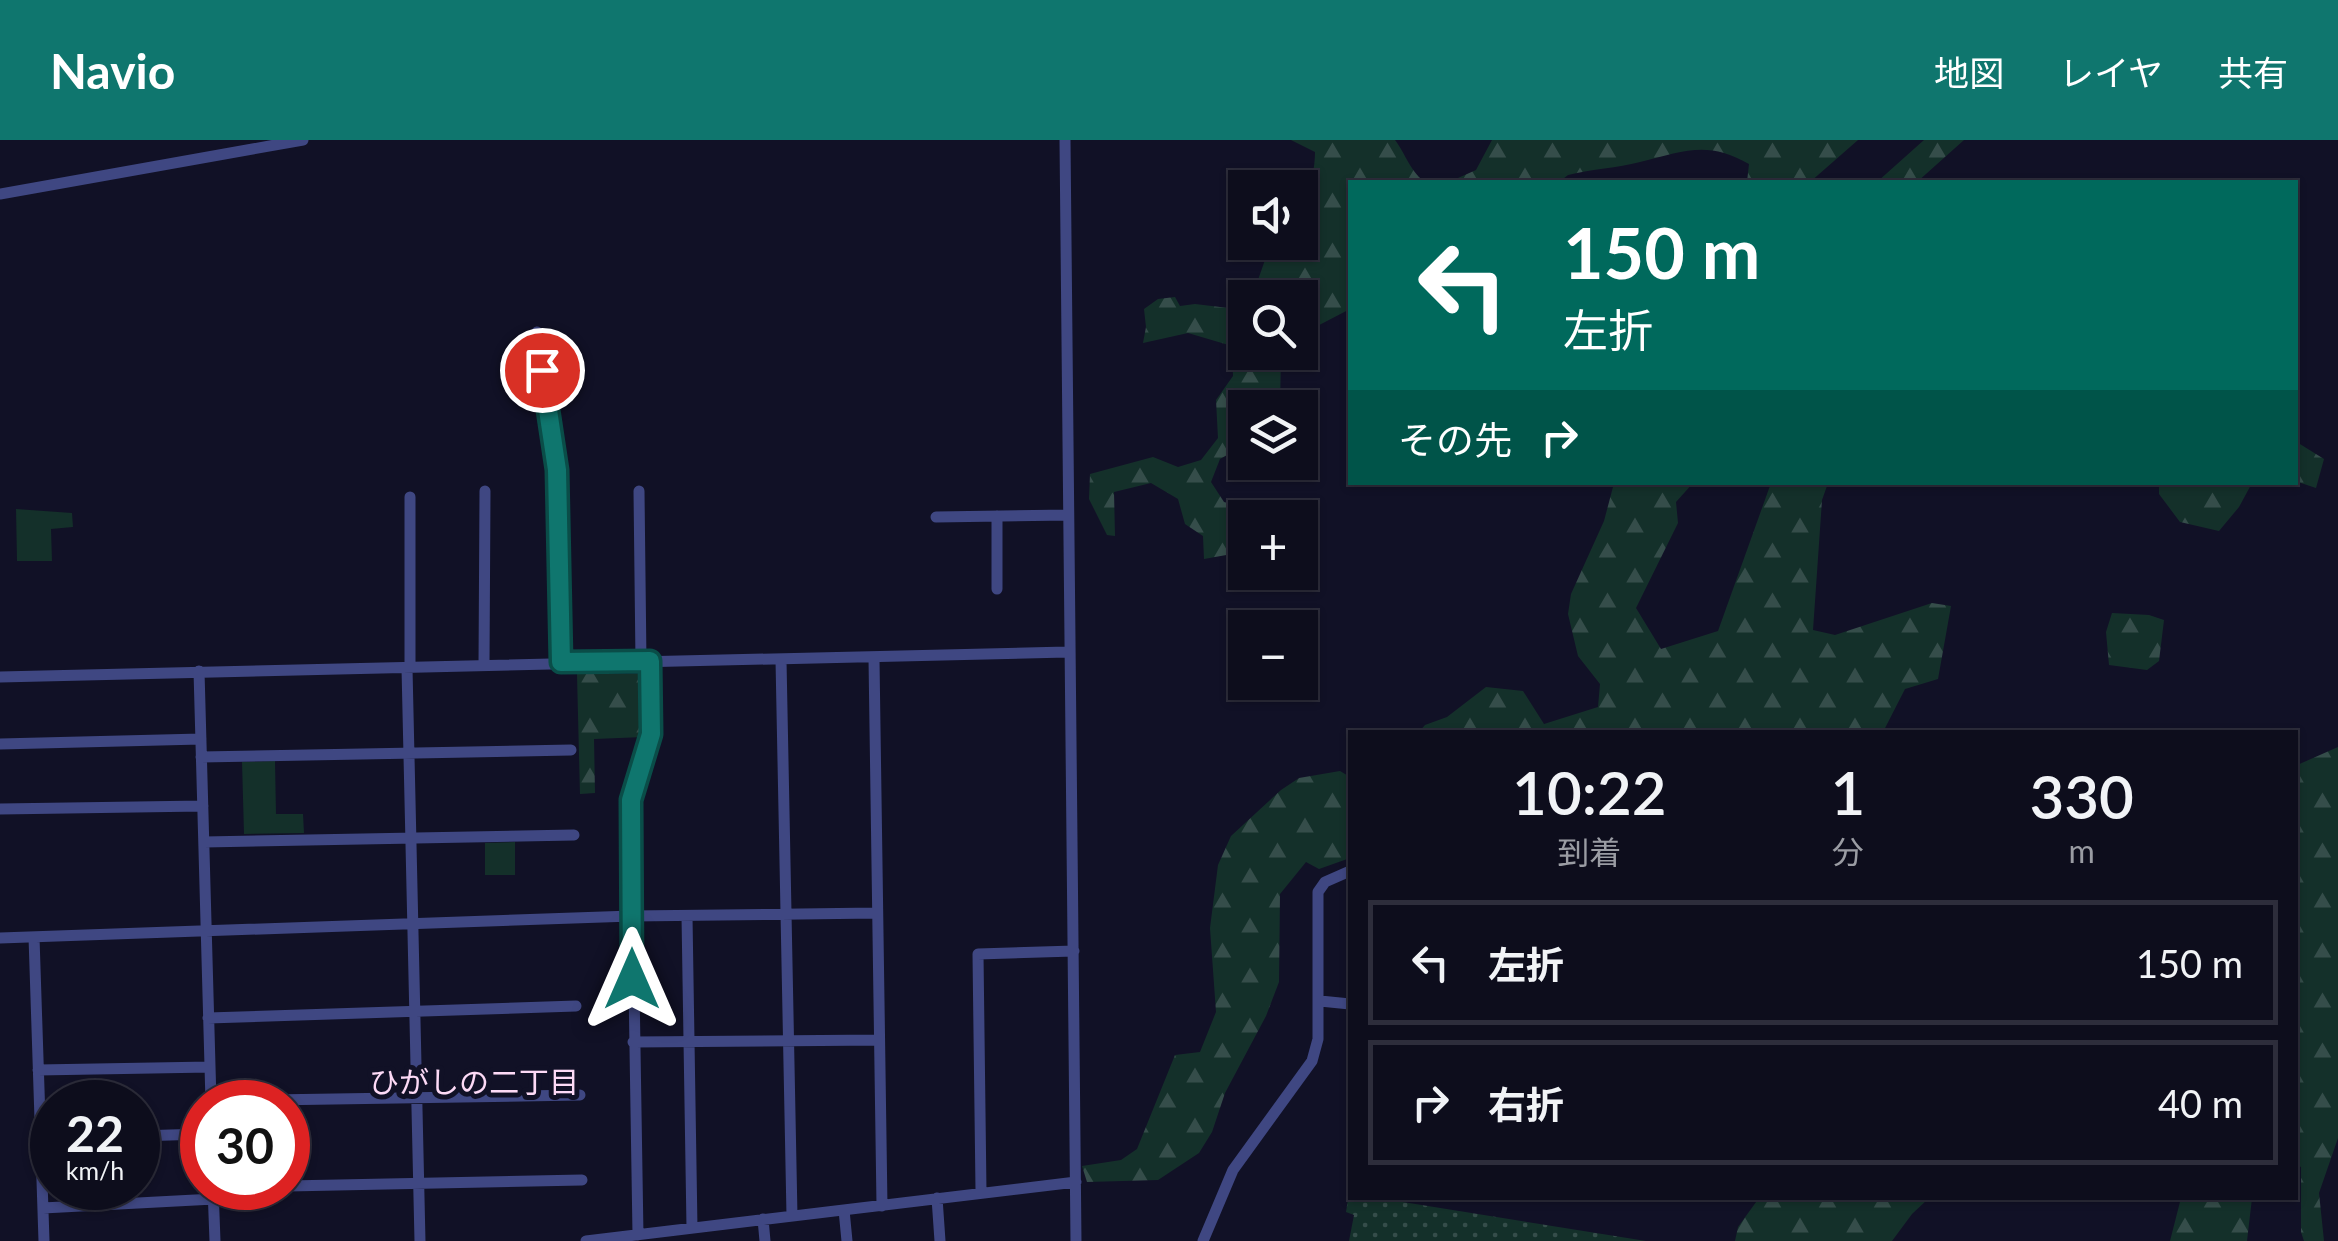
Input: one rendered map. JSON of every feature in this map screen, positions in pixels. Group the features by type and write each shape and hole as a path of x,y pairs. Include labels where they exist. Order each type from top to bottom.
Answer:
{"street":[{"path":"0,194 303,140"},
{"path":"1065,140 1067,652 1072,755 1076,1241"},
{"path":"536,332 557,470 561,662"},
{"path":"484,665 485,491"},
{"path":"638,1235 631,800 651,734 639,492"},
{"path":"410,496 409,753 420,1241"},
{"path":"936,517 1068,515"},
{"path":"997,516 997,589"},
{"path":"0,677 1067,652"},
{"path":"874,659 882,1206"},
{"path":"781,660 792,1216"},
{"path":"200,671 210,1080"},
{"path":"0,744 201,739"},
{"path":"202,756 571,750"},
{"path":"0,809 203,806"},
{"path":"204,842 574,835"},
{"path":"1203,1241 1233,1170 1312,1061 1320,1001 1318,892 1325,882 1348,873"},
{"path":"0,938 632,916 876,913"},
{"path":"687,916 692,1228"},
{"path":"34,938 39,1080"},
{"path":"981,1191 978,954 1074,951"},
{"path":"1320,1001 1348,1004"},
{"path":"208,1018 576,1006"},
{"path":"633,1042 879,1040"},
{"path":"38,1070 210,1067"},
{"path":"310,1101 580,1095"},
{"path":"310,1186 582,1180"},
{"path":"586,1241 1076,1182"},
{"path":"937,1198 940,1241"},
{"path":"42,1210 44,1241"},
{"path":"214,1210 215,1241"},
{"path":"844,1210 846,1241"},
{"path":"764,1219 765,1241"}],"green space":[{"path":"1291,140 1395,140 1423,180 1348,180 1348,310 1318,326 1318,280 1258,280 1265,260 1318,260 1318,170 1313,170 1315,152"},
{"path":"1492,140 1858,140 1812,180 1747,180 1749,164 1708,150 1670,154 1568,175 1562,180 1454,180 1476,170"},
{"path":"1924,140 1964,140 1919,180 1879,180"},
{"path":"1175,297 1180,306 1228,308 1228,345 1188,333 1143,343 1144,309 1158,299"},
{"path":"1233,370 1281,370 1280,390 1228,390 1228,455 1220,459 1211,482 1228,503 1228,555 1204,559 1203,536 1185,524 1178,499 1151,483 1114,492 1115,536 1107,535 1089,499 1090,474 1153,457 1178,467 1201,460 1218,438 1216,400 1233,376"},
{"path":"2298,443 2324,459 2316,488 2298,482"},
{"path":"1604,485 1691,485 1676,502 1678,523 1636,608 1661,649 1718,631 1770,485 1827,485 1822,500 1813,630 1835,635 1932,603 1951,606 1938,679 1905,689 1884,730 1421,730 1447,717 1486,687 1523,691 1544,724 1598,707 1600,684 1578,656 1568,614 1571,594 1604,521 1613,487"},
{"path":"2159,485 2251,485 2219,531 2180,522 2159,494"},
{"path":"16,509 72,513 73,527 51,529 52,561 17,561"},
{"path":"2112,613 2164,620 2159,661 2147,670 2109,665 2106,632"},
{"path":"577,674 645,674 643,737 594,739 595,793 580,794"},
{"path":"2338,747 2338,1138 2319,1193 2324,1241 2304,1241 2301,1232 2298,765"},
{"path":"275,761 276,814 303,814 304,833 244,834 242,762"},
{"path":"1340,771 1348,776 1348,859 1319,869 1306,862 1280,894 1279,982 1266,1016 1225,1093 1212,1132 1199,1153 1158,1180 1087,1182 1082,1166 1121,1160 1137,1149 1175,1055 1200,1052 1216,1012 1210,928 1218,865 1231,836 1299,778"},
{"path":"515,842 515,875 485,875 485,843"},
{"path":"1348,1199 1390,1200 1646,1241 1349,1241 1354,1215 1346,1212"},
{"path":"1758,1200 1927,1200 1892,1241 1735,1241 1738,1227"},
{"path":"2180,1200 2252,1200 2247,1241 2170,1241"}],"district":[{"name":"ひがしの二丁目","path":"474,1081"}],"route":[{"path":"542,370 557,470 561,662 650,661 651,734 631,800 632,979"}]}
